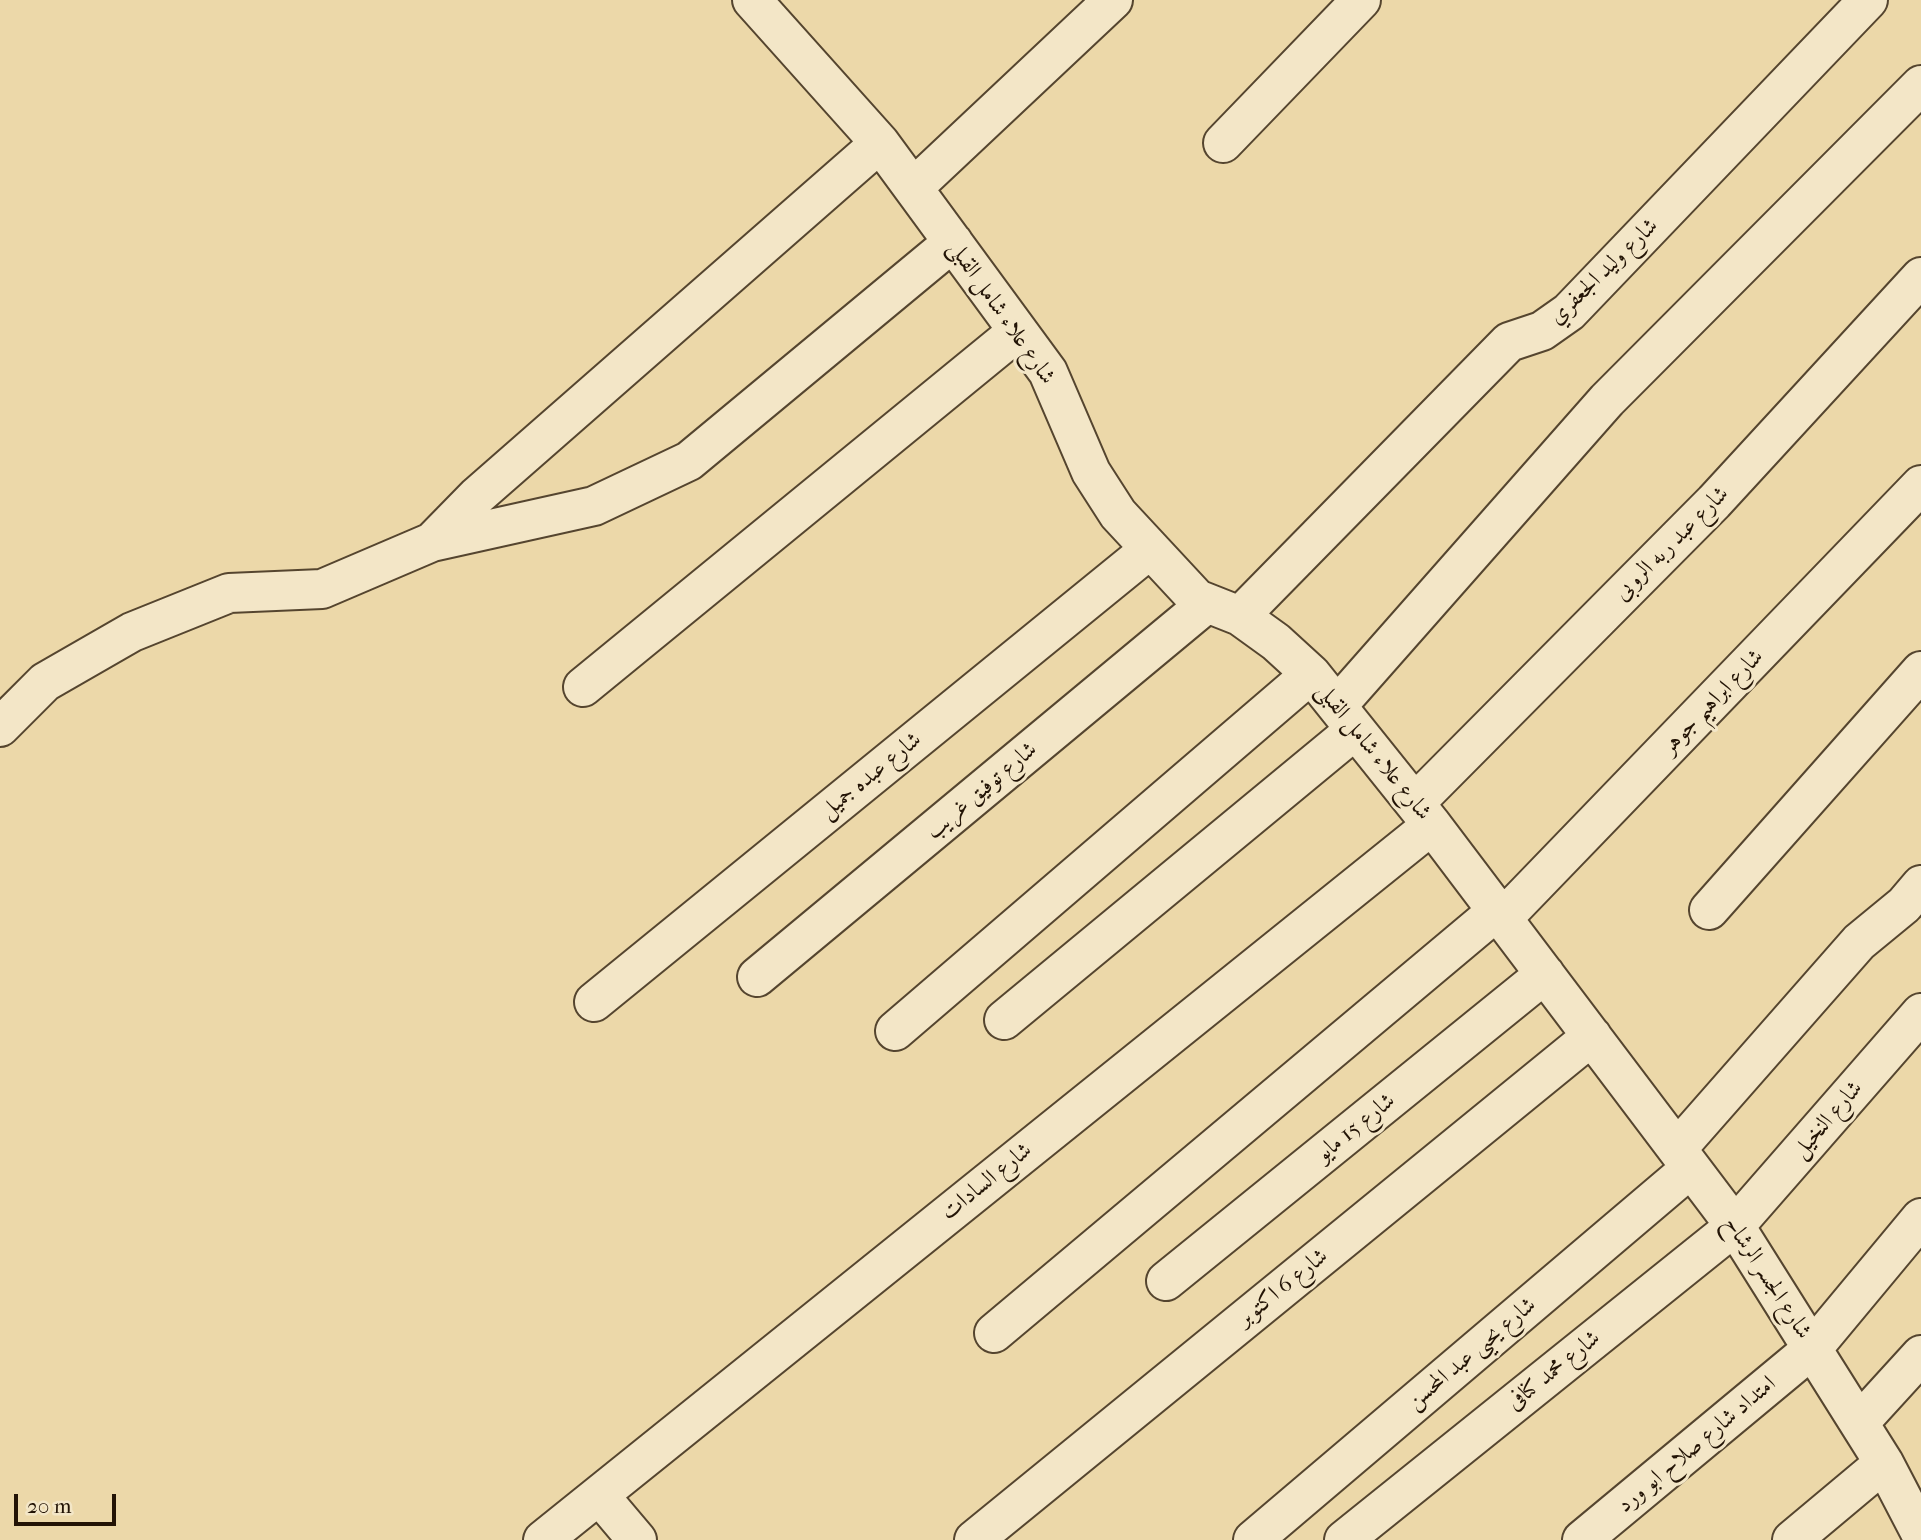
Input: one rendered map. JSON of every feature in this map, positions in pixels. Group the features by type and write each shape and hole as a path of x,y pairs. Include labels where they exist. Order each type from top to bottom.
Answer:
{"street":[{"name":"شارع علاء شامل القبلى","path":"752,0 880,143 1048,372 1091,472 1118,514 1149,550 1223,610 1276,642 1311,674 1423,814 1592,1036"},
{"path":"913,188 1114,0"},
{"path":"1223,143 1361,0"},
{"name":"شارع وليد الجعفري","path":"1223,610 1509,342 1542,331 1569,312 1868,0"},
{"path":"1004,1020 1346,718 1607,400 1921,85"},
{"path":"432,542 477,496 880,143"},
{"path":"0,727 45,682 132,632 229,593 322,589 432,542 594,506 689,461 953,242"},
{"name":"شارع عبد ربه الروبى","path":"1423,814 1921,277"},
{"path":"583,687 1018,331"},
{"name":"شارع ابراهيم جوهر","path":"994,1333 1500,915 1921,485"},
{"name":"شارع عبده جميل","path":"594,1002 1149,550"},
{"name":"شارع توفيق غريب","path":"757,977 1223,610"},
{"path":"1709,910 1921,671"},
{"path":"894,1031 1311,674"},
{"name":"شارع السادات","path":"543,1540 1423,814"},
{"name":"شارع يحيى عبد المحسن","path":"1253,1540 1684,1158 1859,942 1905,905 1921,885"},
{"name":"شارع 15 مايو","path":"1166,1282 1545,974"},
{"name":"شارع النخيل","path":"1735,1226 1921,1013"},
{"name":"شارع الجسر الرشاح","path":"1592,1036 1735,1226 1884,1463 1910,1532"},
{"name":"شارع 6 اكتوبر","path":"974,1540 1592,1036"},
{"name":"امتداد شارع صلاح ابو ورد","path":"1582,1540 1812,1349 1921,1218"},
{"name":"شارع محمد كنافى","path":"1344,1540 1381,1528 1735,1226"},
{"path":"1859,1423 1921,1355"},
{"path":"1792,1540 1884,1463"},
{"path":"599,1495 637,1540"}]}
